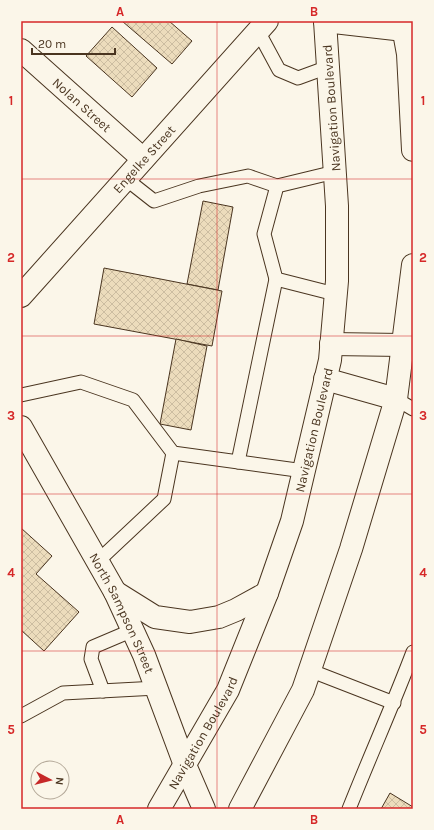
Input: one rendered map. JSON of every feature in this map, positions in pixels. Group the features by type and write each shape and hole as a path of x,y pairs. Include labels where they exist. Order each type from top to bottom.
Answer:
{"main road":[{"path":"325,21 403,26 408,54 413,150"},
{"name":"Navigation Boulevard","path":"159,809 228,690 266,594 292,521 330,360 335,294 337,214 336,172 325,21"},
{"name":"Engelke Street","path":"21,296 262,26"},
{"name":"Nolan Street","path":"21,50 144,159"},
{"path":"240,809 303,690 351,549 405,404 413,265"},
{"path":"331,344 408,346"},
{"path":"325,379 405,404"},
{"name":"North Sampson Street","path":"21,427 115,592 133,630 157,688 185,765 204,809"},
{"path":"115,592 155,617 190,622 219,617 266,594"}],"lane":[{"path":"262,26 279,70 298,78 328,67"},
{"path":"126,179 154,201 199,186 248,176 277,186 336,172"},
{"path":"238,462 276,279 264,234 277,186"},
{"path":"276,279 335,294"},
{"path":"21,395 81,382 133,400 174,453 304,471"},
{"path":"98,562 164,499 174,453"},
{"path":"103,691 91,659 93,647 133,630"},
{"path":"349,809 394,703 413,652"},
{"path":"309,670 394,703"},
{"path":"21,716 62,693 157,688"}],"building":[{"path":"122,21 169,21 192,41 172,64"},
{"path":"112,27 157,68 132,97 86,56"},
{"path":"203,201 233,207 218,290 187,284"},
{"path":"104,268 222,291 212,346 94,324"},
{"path":"176,339 207,346 191,430 160,424"},
{"path":"21,528 52,556 36,574 79,612 44,651 21,630"},
{"path":"390,793 413,807 413,809 381,809"}]}
